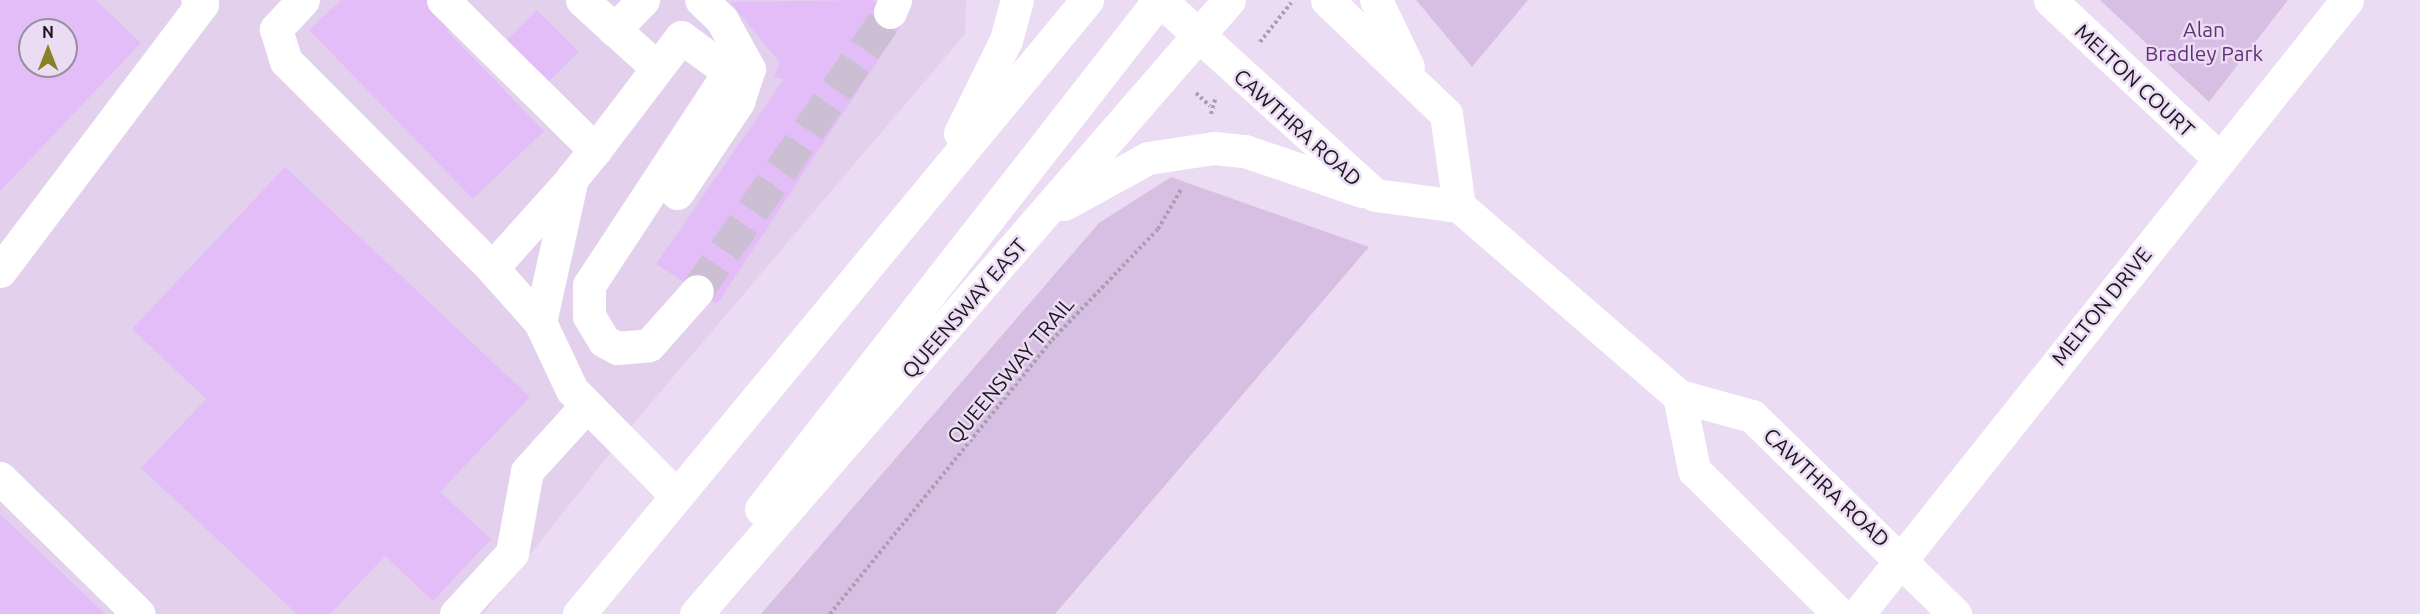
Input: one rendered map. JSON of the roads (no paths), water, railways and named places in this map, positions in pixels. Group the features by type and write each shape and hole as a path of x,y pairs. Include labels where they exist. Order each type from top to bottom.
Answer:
{"main road":[{"path":"303,0 276,29 286,61 492,268 540,322 572,390 674,493"},
{"path":"443,0 595,150"},
{"path":"582,0 657,68"},
{"path":"614,30 643,0"},
{"path":"589,285 637,250 738,102 749,69 722,20 701,0"},
{"path":"936,183 1006,40 1017,0"},
{"path":"579,614 674,493 1088,0"},
{"path":"679,614 1160,0"},
{"name":"CAWTHRA ROAD","path":"1160,0 1197,36 1375,195 1459,206 1679,396 1752,416 1901,557 1955,614"},
{"name":"QUEENSWAY EAST","path":"696,614 1229,0"},
{"path":"1327,0 1446,114 1459,206"},
{"path":"1376,0 1416,85"},
{"name":"MELTON COURT","path":"2050,0 2220,159"},
{"name":"MELTON DRIVE","path":"1858,614 1901,557 2347,0"},
{"path":"0,271 202,1"},
{"path":"492,268 595,150 681,37 729,72 589,285 589,315 604,341 617,348 649,345 697,291"},
{"path":"1046,213 1148,158 1214,148 1245,150 1375,195"},
{"path":"540,322 572,178"},
{"path":"1679,396 1694,470 1839,614"},
{"path":"456,614 512,553 527,471 587,405"},
{"path":"0,478 139,614"}],"tunnel":[{"path":"697,291 890,12"}],"park label":[{"name":"Alan Bradley Park","path":"2204,41"}]}
